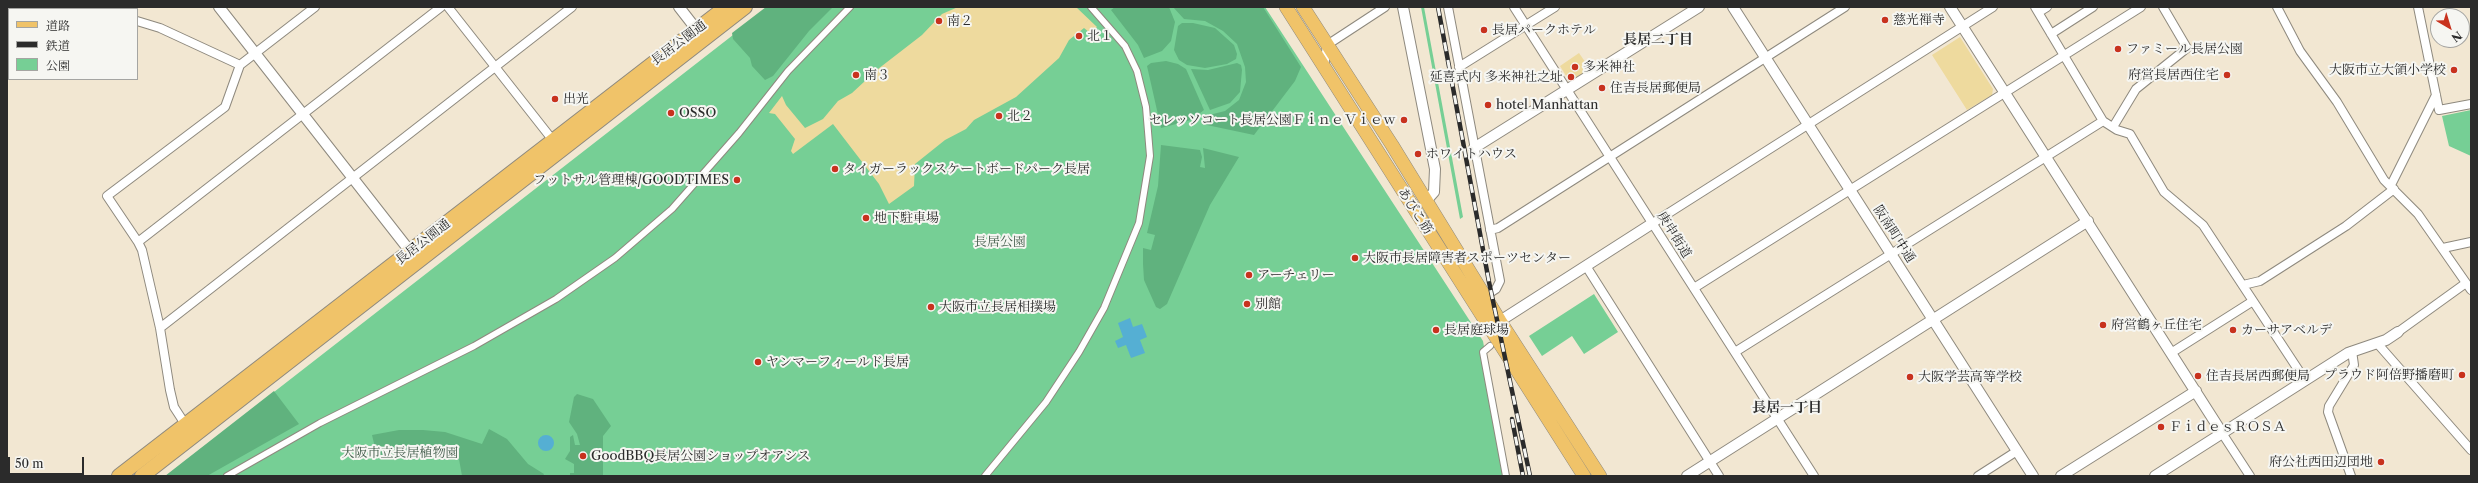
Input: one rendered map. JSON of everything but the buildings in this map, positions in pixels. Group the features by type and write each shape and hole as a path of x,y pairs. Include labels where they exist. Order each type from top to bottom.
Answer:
{"highway":[{"name":"長居公園通","path":"119,476 190,430 414,257 561,151 700,34 726,7"},
{"name":"長居公園通","path":"414,257 552,140 700,34 745,7"},
{"name":"長居公園通","path":"142,476 190,430"}],"main road":[{"name":"あびこ筋","path":"1286,7 1584,476"},
{"name":"あびこ筋","path":"1303,7 1500,321 1600,476"}],"street":[{"path":"219,7 414,257"},
{"path":"190,430 174,407 160,328 142,250 107,196 225,107 240,65 314,7"},
{"path":"138,242 441,7"},
{"path":"448,7 561,151"},
{"path":"160,328 572,7"},
{"path":"679,7 700,34"},
{"path":"227,476 320,423 481,342 556,299 615,258 672,209 739,133 788,71 850,7"},
{"path":"985,476 1046,402 1079,352 1107,303 1139,223 1150,156 1146,107 1137,71 1125,46 1091,7"},
{"path":"1324,67 1328,46 1385,7"},
{"path":"1403,7 1435,169 1434,192 1426,201"},
{"path":"1448,7 1500,281 1496,289 1485,296"},
{"name":"庚申街道","path":"1514,7 1814,476"},
{"path":"1459,67 1555,7"},
{"path":"1474,148 1568,91 1699,7"},
{"name":"阪南町中通","path":"1733,7 2033,476"},
{"path":"1490,230 1498,228 1845,7"},
{"path":"1950,7 2250,476"},
{"path":"1500,321 1993,7"},
{"path":"2046,7 2037,10 2104,121 2113,128 2130,134 2164,192 2204,225 2305,380"},
{"path":"2051,34 2093,7"},
{"path":"1694,288 2141,7"},
{"path":"2113,128 2136,89 2187,48 2163,7"},
{"path":"2155,476 2352,351 2376,343 2398,332 2469,286 2444,248 2418,214 2384,180 2337,102 2300,51 2276,7"},
{"path":"2418,7 2439,110 2471,104"},
{"path":"138,21 160,28 240,65"},
{"path":"2243,285 2260,281 2346,226 2392,187 2436,95"},
{"path":"1735,352 2104,121"},
{"path":"1687,476 1934,321 2088,221"},
{"path":"2444,248 2471,242"},
{"path":"1586,266 1719,476"},
{"path":"2171,353 2253,301"},
{"path":"2376,343 2471,450"},
{"path":"1490,346 1483,352 1506,476"},
{"path":"2351,476 2328,412 2329,406 2354,365 2352,351"},
{"path":"2061,476 2196,391"},
{"path":"1978,476 2017,451"}],"green space":[{"path":"766,7 833,7 809,31 773,76 765,80 752,66 750,58 733,39 732,33"},
{"name":"長居公園","path":"769,7 1265,7 1483,341 1507,476 166,476"},
{"path":"1115,7 1169,7 1175,22 1171,41 1162,51 1144,58 1138,45 1111,10"},
{"path":"1173,7 1263,7 1301,67 1295,81 1254,135 1202,124 1205,116 1225,111 1239,100 1246,82 1245,67 1237,44 1223,31 1205,21 1184,19"},
{"path":"1421,7 1424,7 1463,217 1460,219"},
{"path":"1182,23 1193,23 1215,28 1234,45 1237,54 1236,59 1227,64 1205,68 1187,65 1179,60 1174,50 1178,26"},
{"path":"1166,61 1178,64 1186,69 1204,110 1191,120 1161,128 1147,66 1151,63"},
{"path":"1237,63 1241,65 1242,70 1240,92 1230,103 1210,110 1191,69 1208,70"},
{"path":"2471,110 2471,156 2449,146 2442,116"},
{"path":"1161,145 1200,150 1202,157 1200,167 1205,168 1203,148 1239,157 1210,205 1167,304 1160,309 1156,307 1144,280 1143,248 1151,250 1155,235 1147,233 1158,186"},
{"path":"1594,294 1618,332 1584,354 1572,336 1542,356 1529,336"},
{"path":"274,391 299,424 207,476 165,476"},
{"path":"577,394 593,399 611,426 603,436 603,476 570,476 570,473 574,473 574,464 565,459 570,451 570,437 573,435 575,445 580,445 577,434 569,422 574,397"},
{"name":"大阪市立長居植物園","path":"489,429 507,439 528,464 544,474 543,476 462,476 459,459 444,454 421,452 377,456 372,435 399,430 423,430 445,432 482,444"}],"sand":[{"path":"958,7 1076,7 1097,27 1094,30 1099,36 1090,43 1089,41 1095,37 1084,28 1069,40 1059,58 1016,97 974,120 966,129 945,140 915,164 914,186 889,204 879,184 833,124 793,154 791,151 795,139 775,114 769,113 782,96 786,105 805,128 823,119 838,101 852,93 878,69 922,35 942,14"},
{"path":"1960,37 1993,89 1992,95 1967,110 1932,55"},
{"name":"多米神社","path":"1579,53 1590,69 1573,80 1568,79 1560,66"}],"water":[{"path":"1130,318 1133,327 1142,324 1147,337 1140,340 1145,353 1131,358 1126,345 1118,348 1115,341 1123,337 1118,323"},
{"path":"546,435 553,440 554,443 549,450 546,451 539,446 538,443 543,436"}],"railway":[{"path":"1438,7 1489,282 1530,476"},
{"path":"1512,419 1523,476"}],"place":[{"name":"慈光禅寺","path":"1885,20"},
{"name":"南２","path":"939,21"},
{"name":"長居パークホテル","path":"1484,30"},
{"name":"北１","path":"1079,36"},
{"name":"ファミール長居公園","path":"2118,49"},
{"name":"多米神社","path":"1575,67"},
{"name":"大阪市立大領小学校","path":"2454,70"},
{"name":"南３","path":"856,75"},
{"name":"府営長居西住宅","path":"2227,75"},
{"name":"延喜式内 多米神社之址","path":"1571,77"},
{"name":"住吉長居郵便局","path":"1602,88"},
{"name":"出光","path":"555,99"},
{"name":"hotel Manhattan","path":"1488,105"},
{"name":"OSSO","path":"671,113"},
{"name":"北２","path":"999,116"},
{"name":"セレッソコート長居公園ＦｉｎｅＶｉｅｗ","path":"1404,120"},
{"name":"ホワイトハウス","path":"1418,154"},
{"name":"タイガーラックスケートボードパーク長居","path":"835,169"},
{"name":"フットサル管理棟/GOODTIMES","path":"737,180"},
{"name":"地下駐車場","path":"866,218"},
{"name":"大阪市長居障害者スポーツセンター","path":"1355,258"},
{"name":"アーチェリー","path":"1249,275"},
{"name":"別館","path":"1247,304"},
{"name":"大阪市立長居相撲場","path":"931,307"},
{"name":"府営鶴ヶ丘住宅","path":"2103,325"},
{"name":"長居庭球場","path":"1436,330"},
{"name":"カーサアベルデ","path":"2233,330"},
{"name":"ヤンマーフィールド長居","path":"758,362"},
{"name":"プラウド阿倍野播磨町","path":"2462,375"},
{"name":"住吉長居西郵便局","path":"2198,376"},
{"name":"大阪学芸高等学校","path":"1910,377"},
{"name":"ＦｉｄｅｓＲＯＳＡ","path":"2161,427"},
{"name":"GoodBBQ長居公園ショップオアシス","path":"583,456"},
{"name":"府公社西田辺団地","path":"2381,462"}],"district":[{"name":"長居二丁目","path":"1658,40"},
{"name":"長居一丁目","path":"1787,408"}]}
